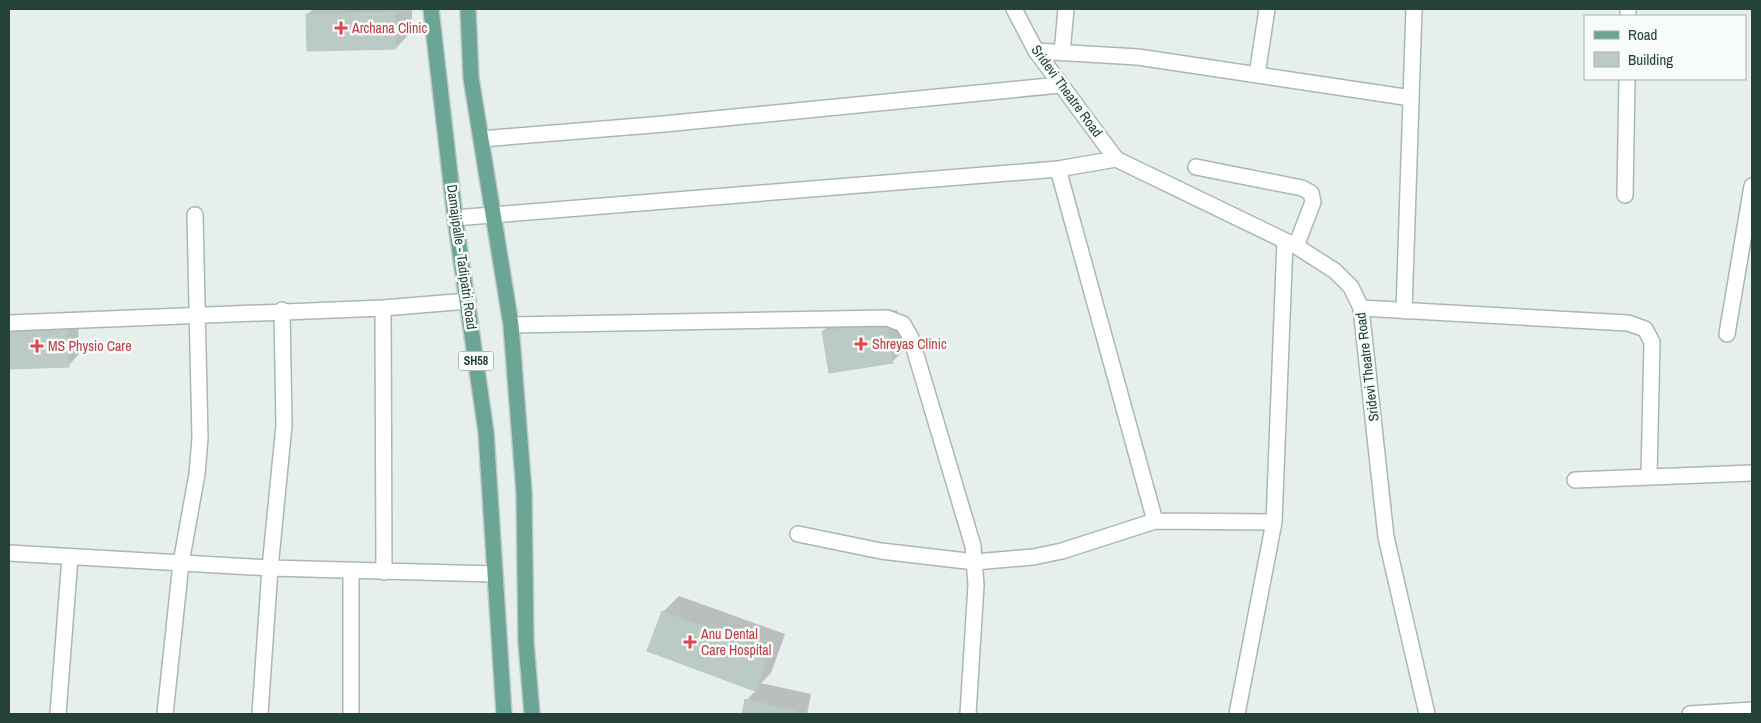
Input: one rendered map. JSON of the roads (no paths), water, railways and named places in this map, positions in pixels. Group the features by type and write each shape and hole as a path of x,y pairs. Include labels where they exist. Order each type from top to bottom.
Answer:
{"main road":[{"name":"Damajipalle - Tadipatri Road","path":"432,9 455,218 486,432 504,714"},
{"name":"SH58","path":"468,9 470,61 511,325 524,485 526,642 532,714"}],"street":[{"name":"Sridevi Theatre Road","path":"1014,9 1036,51 1116,159 1291,244 1335,271 1350,287 1361,308 1386,537 1427,714"},
{"path":"1062,53 1066,9"},
{"path":"1256,75 1267,9"},
{"path":"1404,311 1414,9"},
{"path":"1036,51 1138,58 1411,98"},
{"path":"1625,195 1627,80"},
{"path":"481,139 664,124 1060,85"},
{"path":"455,218 1058,169 1116,159"},
{"path":"1196,166 1302,188 1311,193 1313,202 1291,244 1274,522 1237,714"},
{"path":"1058,169 1155,521"},
{"path":"1728,334 1752,186"},
{"path":"165,714 181,563 197,474 200,438 195,215"},
{"path":"9,323 282,310 383,308 468,301"},
{"path":"383,308 384,572"},
{"path":"1361,308 1628,322 1645,329 1652,342 1649,476"},
{"path":"260,714 270,568 284,425 282,310"},
{"path":"511,325 887,318 903,324 910,338 919,366 973,546 976,585 968,714"},
{"path":"1575,480 1752,473"},
{"path":"798,534 904,554 975,562 1033,557 1062,551 1155,521 1274,522"},
{"path":"9,553 270,568 494,574"},
{"path":"58,714 70,557"},
{"path":"351,571 351,714"},
{"path":"1690,714 1752,710"}],"place":[{"name":"Archana Clinic","path":"341,28"},
{"name":"Shreyas Clinic","path":"861,344"},
{"name":"MS Physio Care","path":"37,346"},
{"name":"Anu Dental Care Hospital","path":"690,642"}]}
